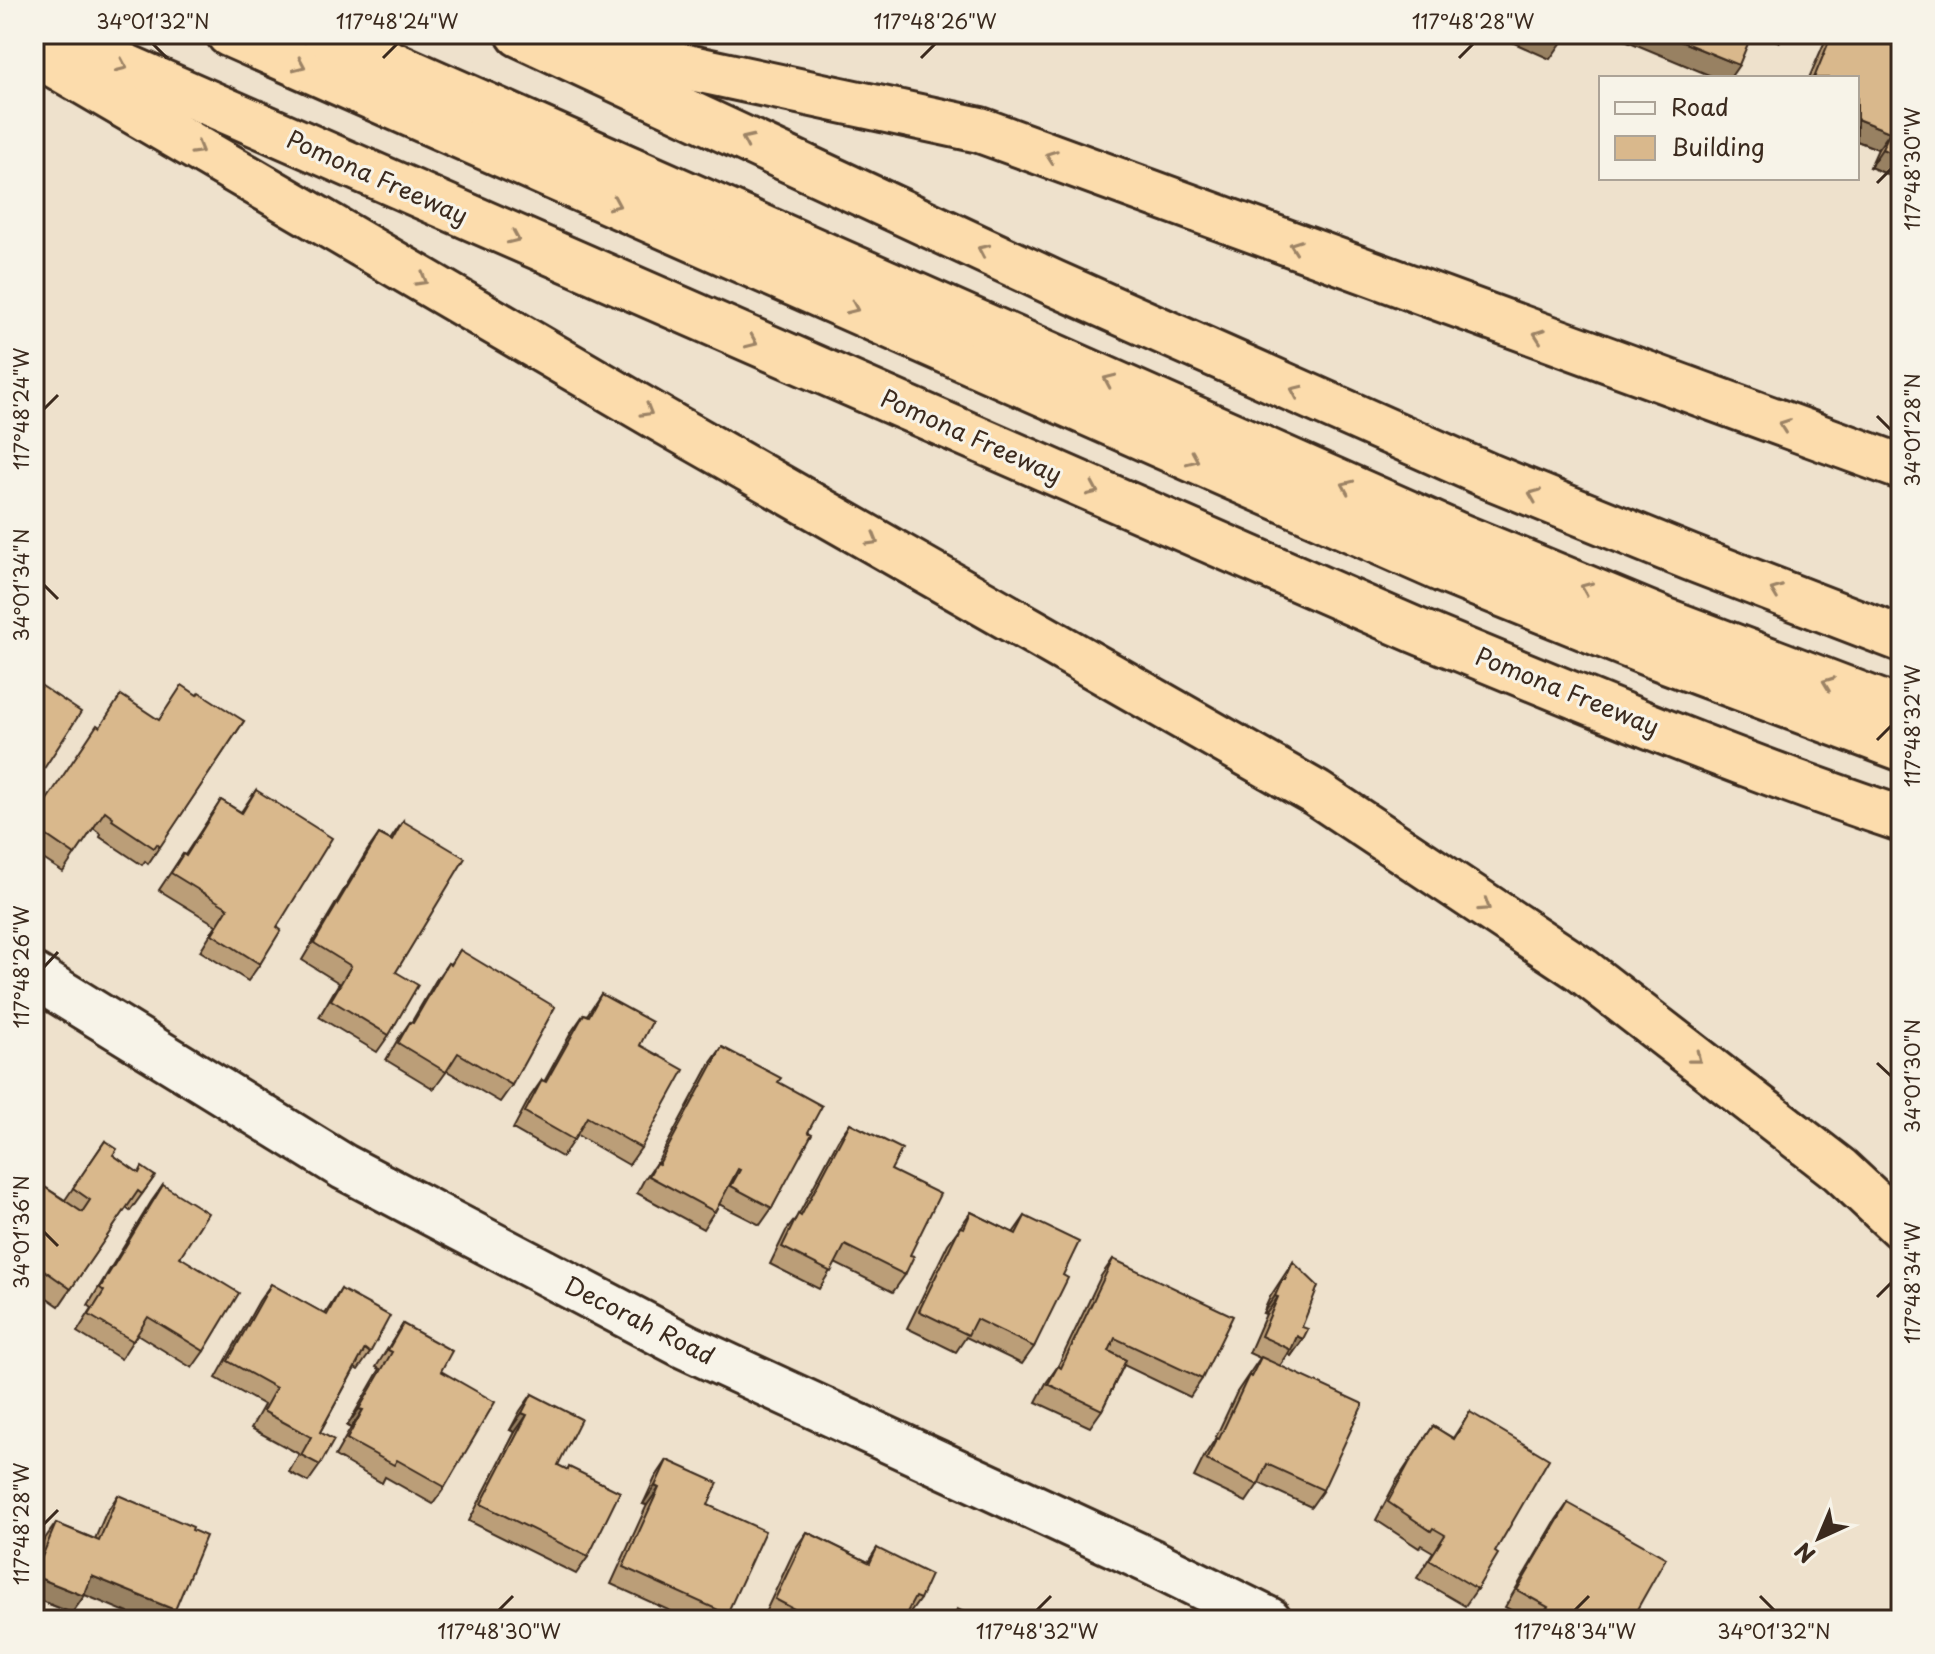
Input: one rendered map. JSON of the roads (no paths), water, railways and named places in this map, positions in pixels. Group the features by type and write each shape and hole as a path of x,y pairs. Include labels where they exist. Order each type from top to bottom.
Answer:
{"highway":[{"name":"Pomona Freeway","path":"51,34 1415,630 1632,720 1901,819"},
{"path":"229,34 1443,570 1655,656 1901,748"},
{"path":"325,34 1460,536 1664,620 1901,710"},
{"path":"519,34 1054,283 1489,476 1901,639"},
{"path":"531,34 980,130 1901,467"},
{"path":"34,53 662,420 1316,793 1582,970 1840,1170 1901,1227"}],"street":[{"name":"Decorah Road","path":"34,976 344,1167 671,1339 1150,1561 1269,1620"}]}
